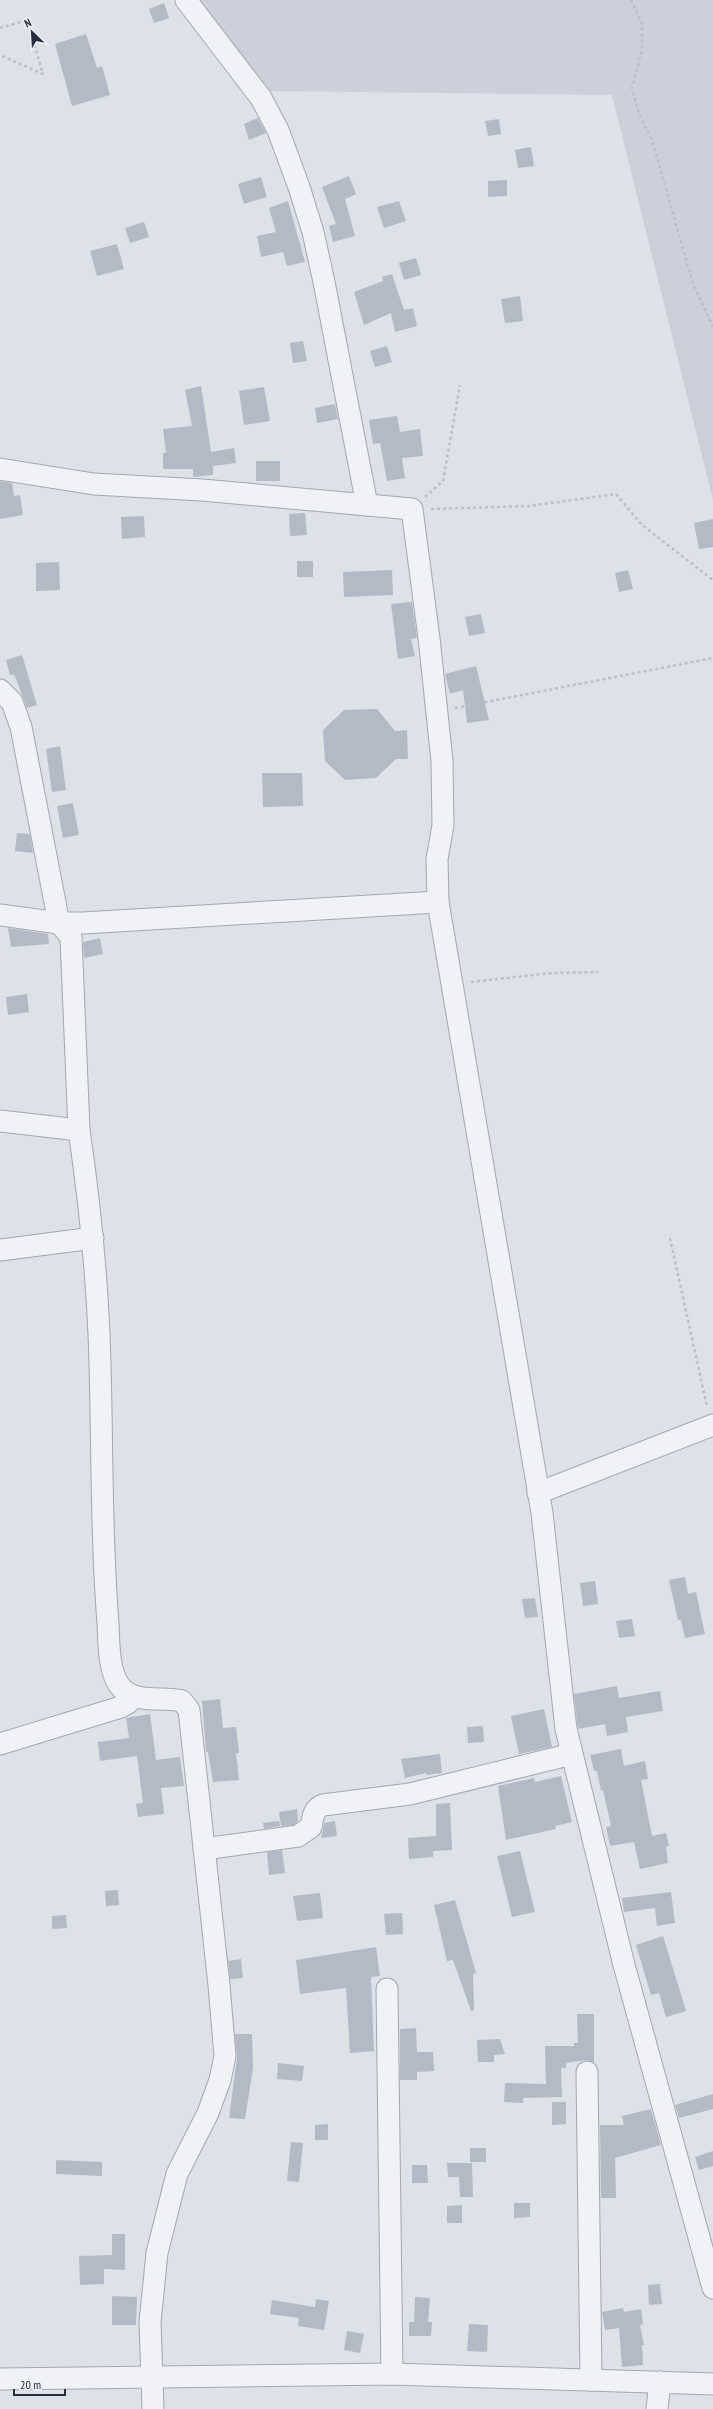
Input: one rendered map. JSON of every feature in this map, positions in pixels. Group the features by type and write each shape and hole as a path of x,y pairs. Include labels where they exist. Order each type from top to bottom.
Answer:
{"street":[{"path":"186,0 261,98 278,130 299,187 313,232 324,282 367,505"},
{"path":"0,469 94,484 202,490 412,509 442,761 443,825 437,859 438,902 538,1493 566,1729 624,1966 713,2288"},
{"path":"0,690 12,702 21,727 59,923 71,937 79,1130 93,1238 99,1333 106,1596 109,1642 113,1670 118,1683 126,1694 139,1699 167,1698 182,1701 189,1710 224,2056 220,2080 208,2113 177,2174 156,2253 150,2322 153,2409"},
{"path":"0,915 59,923 438,902"},
{"path":"0,1121 79,1130"},
{"path":"0,1250 93,1238"},
{"path":"538,1493 713,1425"},
{"path":"0,1744 121,1707 128,1703 133,1697"},
{"path":"204,1849 298,1836 311,1827 314,1812 317,1808 323,1805 410,1794 572,1754"},
{"path":"387,1989 392,2374"},
{"path":"587,2072 591,2380"},
{"path":"0,2379 392,2374 713,2384"},
{"path":"657,2409 660,2382"}],"path":[{"path":"631,0 642,24 642,51 632,88 639,114 652,140 693,284 713,327"},
{"path":"0,28 27,20 43,74 0,54"},
{"path":"412,509 443,481 460,385"},
{"path":"412,509 529,506 616,494 642,525 713,580"},
{"path":"436,711 713,658"},
{"path":"452,984 552,973 598,972"},
{"path":"670,1238 703,1394 713,1425"}],"shaded area":[{"path":"200,0 713,0 713,500 612,95 269,91"}],"building":[{"path":"164,3 169,18 154,23 149,9"},
{"path":"86,34 97,68 102,66 110,95 72,106 55,44"},
{"path":"258,118 266,133 249,140 244,124"},
{"path":"499,119 501,134 488,136 485,121"},
{"path":"531,147 534,166 518,168 515,150"},
{"path":"349,176 356,194 345,199 355,236 333,242 329,226 336,224 322,187"},
{"path":"261,177 267,197 244,204 238,184"},
{"path":"507,180 507,196 488,197 488,181"},
{"path":"288,201 305,262 287,266 283,252 261,257 257,236 276,232 269,208"},
{"path":"399,201 406,221 384,228 377,207"},
{"path":"144,222 149,237 130,243 125,228"},
{"path":"117,244 124,269 97,276 90,251"},
{"path":"416,258 421,275 404,280 399,263"},
{"path":"392,274 404,310 413,308 417,326 395,332 391,313 364,325 354,292 383,281 382,277"},
{"path":"520,296 523,321 505,323 501,299"},
{"path":"303,341 307,361 293,363 290,343"},
{"path":"387,346 392,362 375,367 370,351"},
{"path":"201,386 211,452 234,448 236,463 213,466 213,475 193,477 193,469 163,469 163,453 166,453 163,429 192,426 185,390"},
{"path":"264,387 270,421 244,425 239,391"},
{"path":"335,404 338,419 317,423 315,408"},
{"path":"397,416 400,432 420,429 423,456 402,458 405,478 387,481 380,443 373,444 369,420"},
{"path":"256,461 280,461 280,481 256,481"},
{"path":"0,481 12,483 14,496 20,495 23,515 0,519"},
{"path":"305,513 307,535 290,536 289,514"},
{"path":"144,516 145,537 122,539 121,517"},
{"path":"713,519 713,547 699,549 694,523"},
{"path":"297,561 313,561 313,577 297,577"},
{"path":"59,562 60,590 36,591 36,563"},
{"path":"392,570 393,595 344,597 343,572"},
{"path":"628,570 633,589 619,592 615,573"},
{"path":"412,602 417,638 411,639 415,656 398,659 391,604"},
{"path":"481,614 485,633 469,636 465,617"},
{"path":"22,655 37,705 27,708 14,674 10,675 6,660"},
{"path":"476,666 489,720 467,723 463,690 450,694 445,674"},
{"path":"377,709 395,731 407,730 408,759 396,759 376,778 345,780 325,761 323,730 344,710"},
{"path":"60,746 66,790 52,792 46,749"},
{"path":"262,773 302,773 303,806 263,807"},
{"path":"73,803 79,835 63,838 57,806"},
{"path":"17,833 30,834 33,853 15,851"},
{"path":"8,928 48,934 49,944 11,947"},
{"path":"100,938 103,954 84,958 83,942"},
{"path":"27,994 29,1012 8,1015 6,997"},
{"path":"685,1577 688,1594 696,1592 705,1634 685,1638 681,1620 678,1620 669,1580"},
{"path":"595,1581 598,1604 583,1606 580,1583"},
{"path":"535,1598 538,1617 525,1618 522,1599"},
{"path":"632,1619 635,1636 619,1638 616,1621"},
{"path":"617,1686 619,1698 660,1691 663,1711 626,1717 628,1732 607,1736 605,1724 578,1729 574,1694"},
{"path":"220,1699 223,1728 236,1727 239,1753 236,1753 239,1780 213,1782 208,1752 206,1752 202,1701"},
{"path":"544,1709 552,1747 519,1754 511,1716"},
{"path":"150,1714 156,1760 180,1757 184,1786 161,1788 164,1814 138,1817 136,1804 143,1803 137,1756 100,1761 98,1742 129,1738 126,1718"},
{"path":"483,1726 484,1742 468,1743 467,1727"},
{"path":"621,1749 624,1766 645,1761 648,1779 641,1780 652,1836 666,1833 669,1846 666,1847 668,1863 640,1869 634,1842 610,1846 606,1827 611,1826 603,1790 601,1791 597,1771 594,1771 590,1755"},
{"path":"440,1754 442,1773 426,1775 426,1773 405,1778 401,1759"},
{"path":"561,1776 572,1822 555,1826 556,1829 506,1840 498,1786 534,1778 535,1782"},
{"path":"450,1803 452,1850 433,1851 433,1857 409,1859 408,1838 436,1836 436,1804"},
{"path":"297,1809 298,1821 294,1825 281,1826 279,1812"},
{"path":"279,1821 280,1826 264,1829 263,1823"},
{"path":"335,1821 337,1836 321,1838 324,1823"},
{"path":"282,1850 285,1873 269,1875 267,1852"},
{"path":"520,1851 535,1912 512,1917 497,1856"},
{"path":"118,1890 119,1905 106,1906 105,1891"},
{"path":"671,1892 675,1923 657,1926 655,1908 624,1912 622,1898"},
{"path":"320,1893 323,1918 297,1921 293,1896"},
{"path":"455,1900 476,1973 473,1974 474,2010 471,2011 453,1960 447,1961 434,1905"},
{"path":"402,1913 403,1934 386,1935 384,1914"},
{"path":"66,1915 67,1928 52,1929 52,1916"},
{"path":"663,1936 686,2011 666,2017 659,1993 651,1995 636,1945"},
{"path":"376,1947 380,1976 371,1977 374,2051 350,2053 346,1988 300,1994 296,1960"},
{"path":"241,1959 243,1978 230,1979 228,1961"},
{"path":"577,2014 594,2014 594,2062 586,2060 566,2063 566,2068 561,2068 562,2097 523,2098 523,2103 504,2102 505,2083 546,2084 545,2046 574,2046 574,2043 578,2043"},
{"path":"416,2028 417,2052 433,2052 434,2071 417,2072 417,2080 400,2080 400,2029"},
{"path":"235,2034 252,2034 253,2068 245,2119 229,2118 237,2058"},
{"path":"500,2039 505,2054 494,2055 494,2062 478,2062 477,2040"},
{"path":"278,2063 304,2066 302,2081 277,2079"},
{"path":"713,2094 713,2109 679,2118 675,2105"},
{"path":"552,2102 566,2102 566,2124 552,2125"},
{"path":"651,2109 661,2145 615,2158 616,2198 601,2198 600,2125 624,2125 622,2116"},
{"path":"328,2124 328,2140 315,2140 315,2125"},
{"path":"291,2142 303,2143 299,2182 287,2181"},
{"path":"470,2148 486,2148 486,2162 470,2162"},
{"path":"713,2151 713,2166 699,2170 695,2157"},
{"path":"56,2160 102,2162 102,2176 56,2174"},
{"path":"447,2163 472,2163 473,2197 460,2197 459,2177 448,2177"},
{"path":"412,2165 427,2165 428,2183 412,2183"},
{"path":"514,2203 530,2203 530,2217 514,2218"},
{"path":"462,2205 462,2223 447,2223 447,2206"},
{"path":"112,2234 125,2234 125,2270 104,2269 104,2284 80,2285 79,2256 112,2255"},
{"path":"660,2284 662,2304 649,2305 648,2285"},
{"path":"112,2296 137,2297 136,2325 112,2325"},
{"path":"415,2297 430,2298 428,2322 432,2322 431,2336 409,2336 409,2322 414,2322"},
{"path":"316,2299 329,2301 324,2330 298,2326 299,2318 270,2314 272,2300 315,2307"},
{"path":"623,2308 624,2312 641,2309 643,2324 640,2325 644,2345 642,2345 643,2365 622,2367 619,2328 605,2330 602,2312"},
{"path":"469,2324 488,2325 487,2352 467,2351"},
{"path":"347,2331 364,2334 360,2353 344,2350"}]}
